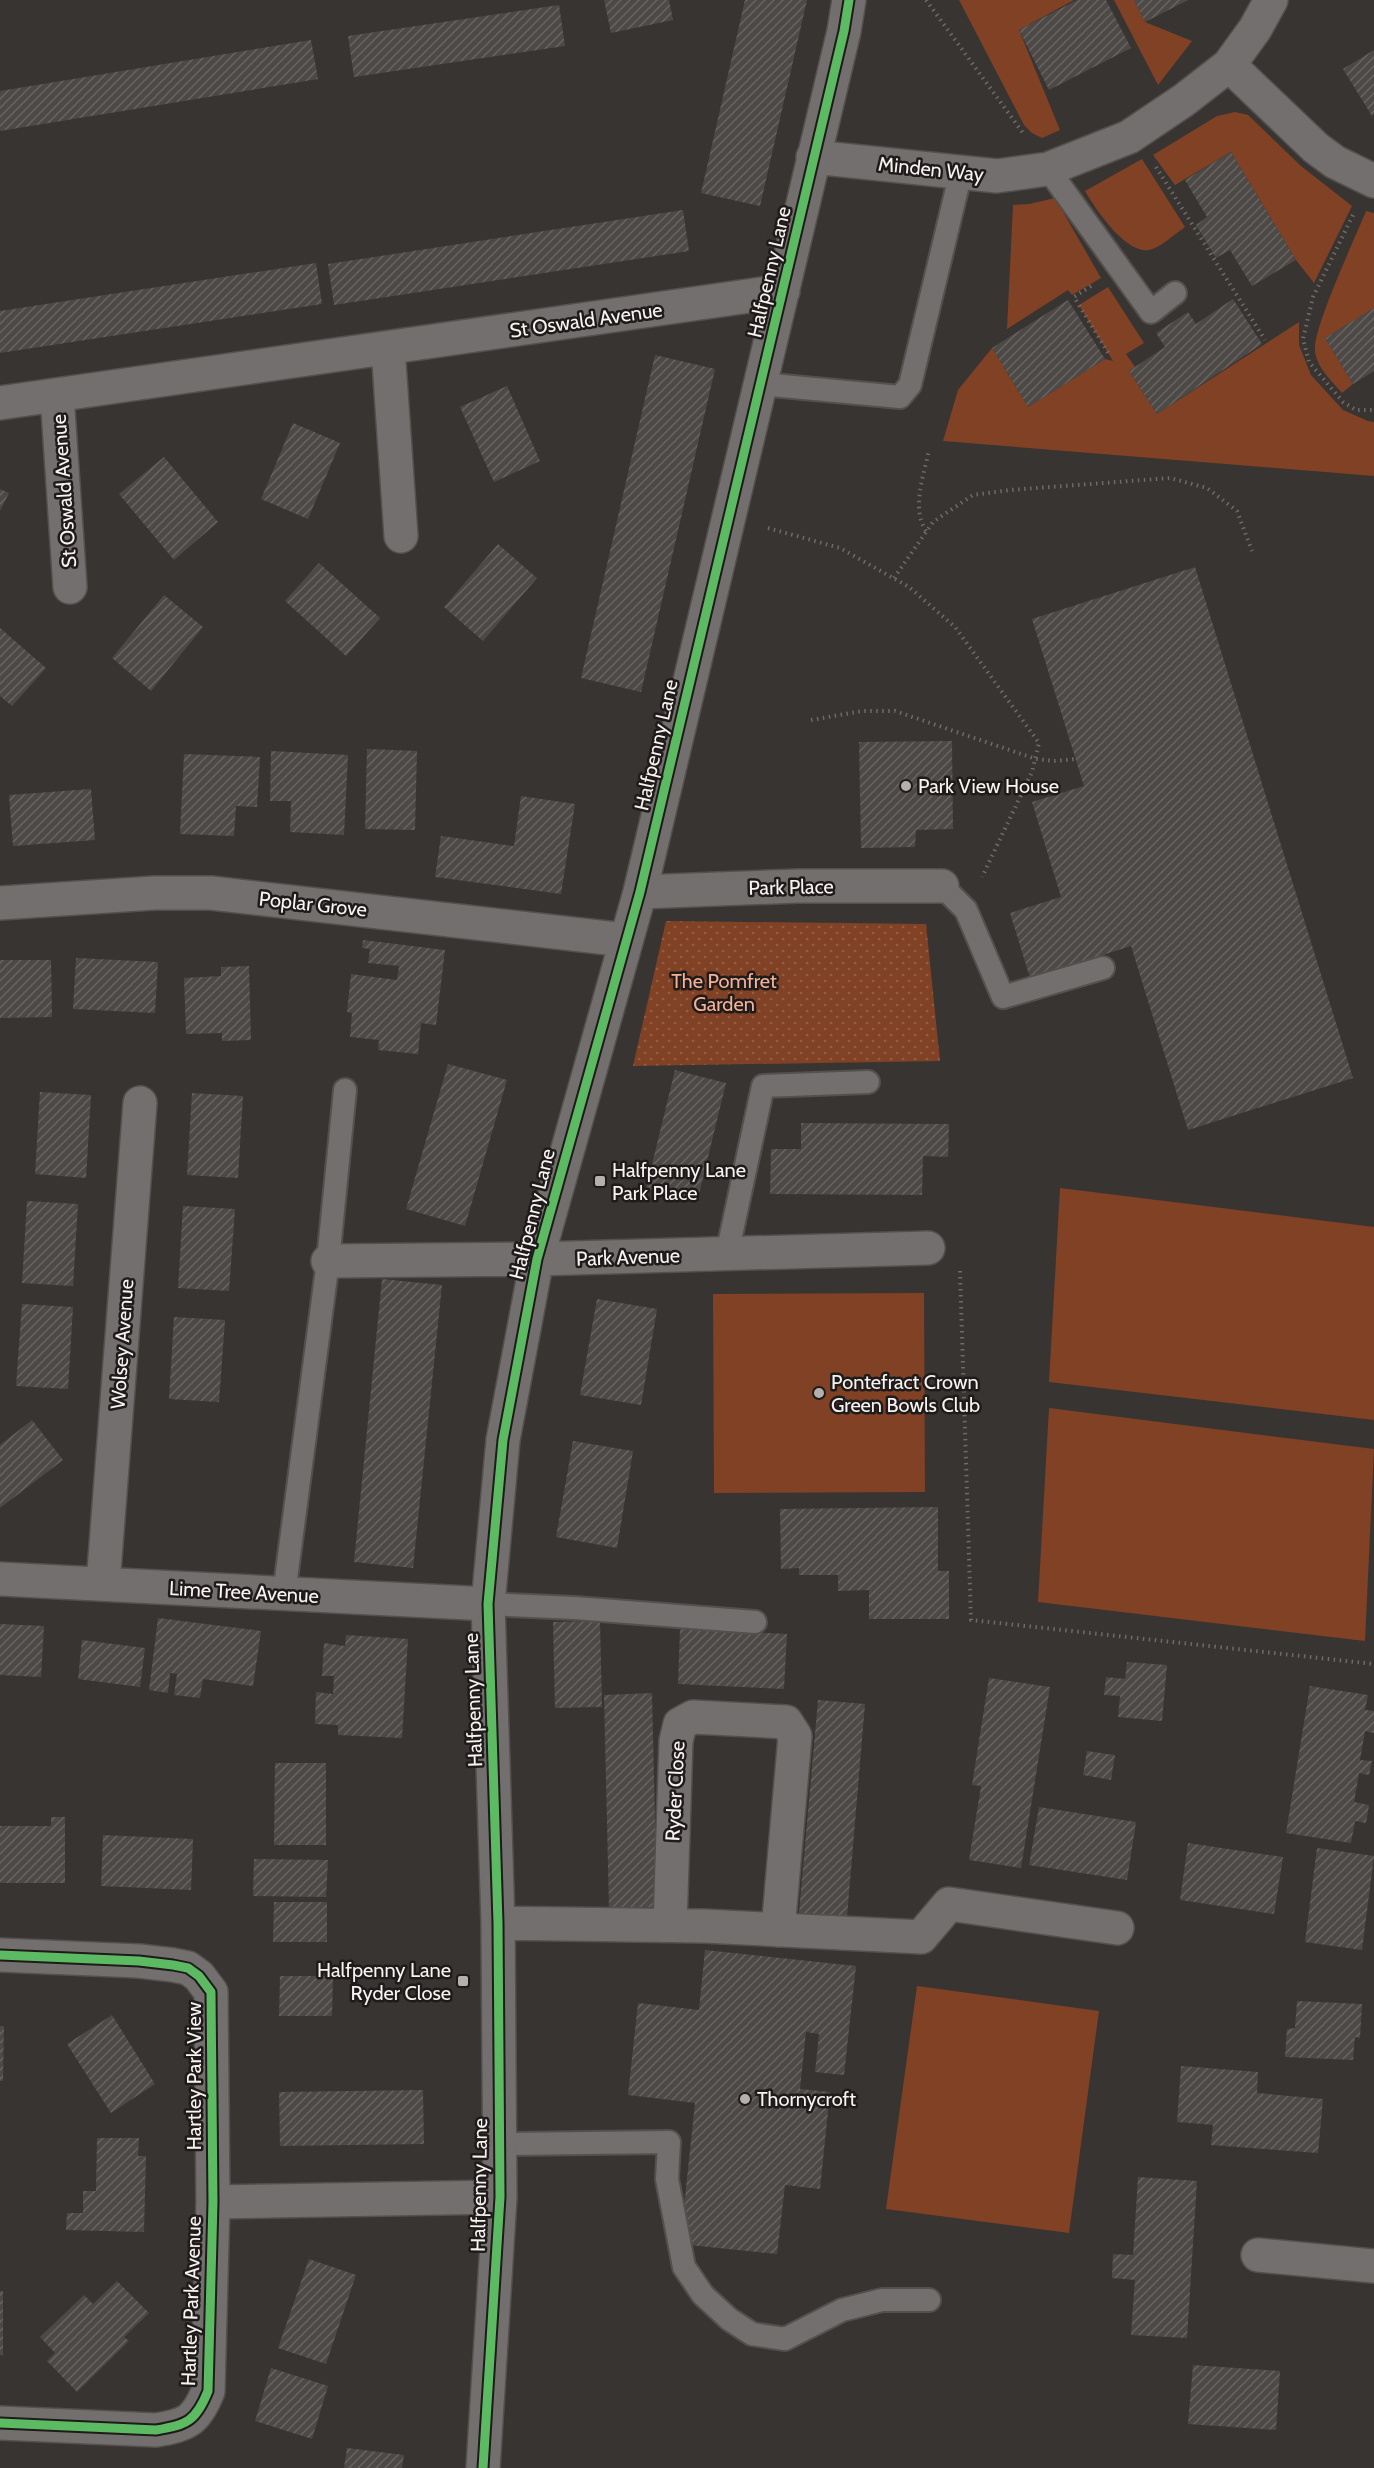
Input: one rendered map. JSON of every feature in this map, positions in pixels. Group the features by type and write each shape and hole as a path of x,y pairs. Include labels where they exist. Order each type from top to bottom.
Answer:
{"street":[{"name":"Halfpenny Lane","path":"483,2468 500,2197 498,1923 488,1604 503,1440 537,1259 640,892 844,31 849,0"},
{"name":"Minden Way","path":"813,157 997,176 1048,169 1129,136 1184,100 1229,65 1271,0"},
{"path":"1229,65 1316,148 1335,162 1372,180"},
{"name":"St Oswald Avenue","path":"0,403 783,291"},
{"path":"388,348 400,536"},
{"name":"St Oswald Avenue","path":"57,395 70,587"},
{"name":"Park Place","path":"640,892 798,885 942,886"},
{"name":"Poplar Grove","path":"0,903 154,893 211,892 625,940"},
{"name":"Wolsey Avenue","path":"103,1584 140,1103"},
{"name":"Park Avenue","path":"328,1261 537,1259 928,1248"},
{"name":"Lime Tree Avenue","path":"0,1579 488,1604"},
{"name":"Ryder Close","path":"670,1925 676,1741 680,1724 693,1717 786,1722 795,1736 778,1930"},
{"path":"498,1923 670,1925 921,1937 949,1904 1117,1928"},
{"name":"Hartley Park View","path":"0,1955 139,1961 188,1968 199,1976 212,1992 213,2202"},
{"path":"213,2202 500,2197"},
{"name":"Hartley Park Avenue","path":"0,2423 156,2430 181,2426 200,2410 208,2391 213,2202"},
{"path":"1258,2255 1374,2266"}],"lane":[{"path":"1048,169 1151,312 1175,293"},
{"path":"761,384 900,397 910,385 962,172"},
{"path":"942,886 966,910 1003,997 1103,968"},
{"path":"727,1254 763,1086 868,1082"},
{"path":"284,1594 328,1261 345,1090"},
{"path":"488,1604 575,1608 755,1622"},
{"path":"499,2144 669,2142 667,2178 684,2267 703,2295 729,2319 752,2334 785,2339 842,2310 882,2300 929,2300"}],"path":[{"path":"926,0 1048,169"},
{"path":"1151,159 1265,340"},
{"path":"1372,180 1313,297 1303,339 1309,362 1343,402 1356,410 1374,410"},
{"path":"1109,354 1074,297 1120,268"},
{"path":"926,531 918,512 929,450"},
{"path":"894,578 933,522 973,495 1170,478 1207,488 1237,511 1252,551"},
{"path":"763,527 840,548 909,587 955,627 1039,743 1032,772 966,910"},
{"path":"811,720 862,711 895,711 1036,759 1054,761 1076,759"},
{"path":"928,1248 960,1271 971,1620 1374,1664"}],"green space":[{"path":"959,0 1074,0 1019,30 1060,130 1042,138 1032,133 1024,125"},
{"path":"1114,0 1134,0 1145,22 1192,41 1158,85"},
{"path":"1235,112 1248,115 1301,166 1352,206 1314,283 1296,260 1231,152 1175,185 1153,155 1217,116"},
{"path":"1142,159 1185,227 1163,244 1149,250 1130,245 1121,238 1103,218 1085,191"},
{"path":"1055,198 1101,278 1072,295 1068,290 1007,329 1013,205"},
{"path":"1366,211 1374,213 1374,308 1325,338 1353,384 1342,393 1325,374 1316,357 1316,340 1327,304"},
{"path":"1108,287 1144,343 1126,354 1135,367 1129,371 1157,414 1299,322 1299,345 1311,375 1343,410 1374,422 1374,476 943,441 958,390 992,348 1028,407 1105,359 1113,361 1079,305"},
{"name":"The Pomfret Garden","path":"666,921 926,924 940,1061 633,1066"},
{"path":"1060,1188 1374,1227 1374,1420 1049,1382"},
{"name":"Pontefract Crown Green Bowls Club","path":"924,1293 925,1492 714,1493 713,1294"},
{"path":"1049,1408 1374,1449 1365,1641 1038,1602"},
{"path":"917,1986 1099,2011 1069,2233 886,2209"}],"building":[{"path":"604,0 669,0 673,20 611,33"},
{"path":"745,0 807,0 760,206 701,193"},
{"path":"1077,0 1106,0 1131,48 1049,90 1019,30"},
{"path":"1134,0 1188,0 1145,22"},
{"path":"559,5 565,46 354,77 348,36"},
{"path":"311,40 318,79 0,131 0,91"},
{"path":"1374,50 1374,114 1372,116 1343,69"},
{"path":"1231,152 1296,260 1252,286 1230,250 1216,258 1196,225 1207,217 1185,180"},
{"path":"683,210 689,251 334,305 328,264"},
{"path":"316,263 322,304 0,353 0,311"},
{"path":"1233,299 1262,344 1157,414 1129,371 1165,347 1156,333 1188,312 1196,324"},
{"path":"1068,300 1105,359 1028,407 992,348"},
{"path":"1374,308 1374,371 1353,384 1325,338"},
{"path":"655,355 715,369 641,692 581,678"},
{"path":"507,386 540,461 494,482 460,407"},
{"path":"293,423 340,443 308,519 261,499"},
{"path":"164,457 218,522 174,560 119,494"},
{"path":"0,489 9,493 0,511"},
{"path":"498,544 537,578 483,641 444,607"},
{"path":"319,563 380,618 346,656 285,601"},
{"path":"1195,567 1353,1078 1188,1130 1131,946 1030,978 1010,913 1061,897 1032,802 1084,786 1032,619"},
{"path":"164,595 203,627 151,691 112,658"},
{"path":"0,628 46,668 12,706 0,696"},
{"name":"Park View House","path":"952,741 953,829 916,830 915,847 861,848 859,742"},
{"path":"367,749 417,751 415,830 365,829"},
{"path":"271,751 348,755 344,835 290,832 291,801 270,801"},
{"path":"184,754 260,757 257,807 236,806 234,836 180,834"},
{"path":"91,789 95,840 13,846 9,795"},
{"path":"521,796 575,804 561,894 435,877 441,836 514,846"},
{"path":"363,940 445,950 436,1025 421,1023 418,1054 378,1050 379,1040 350,1037 352,1013 347,1012 351,974 397,980 399,966 368,963 370,949 362,948"},
{"path":"76,958 158,962 155,1013 73,1009"},
{"path":"0,960 51,960 52,1017 0,1018"},
{"path":"249,966 251,1040 222,1041 222,1033 186,1034 184,978 221,976 221,967"},
{"path":"448,1064 507,1080 465,1226 406,1209"},
{"path":"675,1070 726,1083 697,1202 646,1189"},
{"path":"40,1092 91,1095 86,1178 35,1174"},
{"path":"192,1093 243,1096 238,1178 187,1175"},
{"path":"801,1123 949,1124 948,1157 923,1156 922,1195 770,1194 771,1149 801,1149"},
{"path":"27,1201 78,1204 73,1286 22,1283"},
{"path":"183,1206 235,1209 229,1291 178,1288"},
{"path":"382,1279 442,1285 413,1568 354,1562"},
{"path":"597,1299 657,1309 641,1405 580,1395"},
{"path":"22,1304 73,1307 68,1389 16,1386"},
{"path":"174,1317 225,1320 219,1402 169,1399"},
{"path":"32,1420 63,1460 0,1508 0,1445"},
{"path":"573,1441 633,1451 617,1548 556,1537"},
{"path":"938,1507 938,1571 949,1571 949,1619 869,1619 869,1590 838,1591 838,1575 799,1575 799,1568 781,1569 780,1509"},
{"path":"158,1618 261,1631 253,1686 203,1679 200,1698 174,1695 177,1674 170,1673 168,1693 149,1690"},
{"path":"600,1621 602,1707 555,1708 553,1622"},
{"path":"0,1624 44,1626 41,1677 0,1675"},
{"path":"680,1629 787,1634 784,1689 678,1684"},
{"path":"346,1635 408,1639 402,1738 338,1735 338,1725 315,1724 316,1692 333,1694 334,1676 322,1676 324,1643 345,1646"},
{"path":"82,1640 145,1648 140,1687 78,1679"},
{"path":"1127,1662 1167,1665 1162,1721 1118,1717 1120,1696 1104,1695 1106,1677 1125,1679"},
{"path":"989,1678 1050,1687 1021,1868 969,1860 981,1786 972,1785"},
{"path":"1310,1686 1368,1695 1365,1710 1374,1711 1374,1733 1365,1731 1360,1760 1372,1761 1369,1775 1359,1773 1354,1802 1369,1805 1366,1823 1355,1821 1351,1843 1286,1833"},
{"path":"652,1693 657,1907 609,1908 604,1695"},
{"path":"818,1700 865,1704 847,1917 799,1913"},
{"path":"1087,1751 1115,1755 1111,1780 1083,1775"},
{"path":"275,1763 326,1763 326,1845 274,1845"},
{"path":"1039,1807 1136,1822 1127,1880 1029,1865"},
{"path":"51,1817 65,1817 65,1883 0,1883 0,1826 51,1826"},
{"path":"103,1835 193,1839 191,1890 101,1886"},
{"path":"1188,1843 1283,1857 1274,1914 1180,1900"},
{"path":"1317,1848 1374,1856 1362,1950 1305,1942"},
{"path":"254,1859 328,1860 326,1897 253,1896"},
{"path":"274,1902 327,1902 327,1942 273,1942"},
{"name":"Thornycroft","path":"705,1950 856,1966 844,2075 815,2072 819,2034 806,2032 800,2089 830,2092 820,2189 785,2185 777,2254 680,2244 695,2103 628,2095 638,2003 699,2010"},
{"path":"280,1976 333,1976 332,2016 279,2016"},
{"path":"1297,2001 1362,2004 1360,2038 1355,2037 1353,2060 1285,2057 1287,2029 1295,2028"},
{"path":"112,2015 155,2084 111,2113 67,2044"},
{"path":"0,2026 4,2026 3,2081 0,2081"},
{"path":"1181,2066 1258,2072 1257,2093 1323,2099 1318,2153 1211,2145 1213,2125 1177,2122"},
{"path":"423,2090 424,2144 280,2146 279,2092"},
{"path":"97,2138 139,2138 138,2156 146,2156 144,2232 66,2230 67,2213 83,2213 83,2191 96,2191"},
{"path":"1138,2177 1197,2181 1187,2338 1131,2335 1135,2280 1112,2278 1113,2254 1133,2255"},
{"path":"309,2259 356,2275 326,2364 278,2348"},
{"path":"117,2281 149,2313 124,2337 129,2341 77,2392 47,2361 55,2353 40,2337 84,2295 93,2304"},
{"path":"0,2291 3,2291 3,2355 0,2355"},
{"path":"1193,2365 1280,2371 1276,2430 1188,2424"},
{"path":"271,2368 328,2386 312,2439 255,2421"},
{"path":"347,2448 404,2455 402,2468 344,2468"}],"cycle path":[{"path":"483,2468 500,2197 498,1923 488,1604 503,1440 537,1259 640,892 844,31 849,0"},
{"path":"0,1955 139,1961 188,1968 199,1976 211,1992 213,2202 208,2391 194,2415 176,2426 156,2430 0,2423"}],"place":[{"name":"Park View House","path":"906,786"},
{"name":"Halfpenny Lane Park Place","path":"600,1181"},
{"name":"Pontefract Crown Green Bowls Club","path":"819,1393"},
{"name":"Halfpenny Lane Ryder Close","path":"463,1981"},
{"name":"Thornycroft","path":"745,2099"}]}
